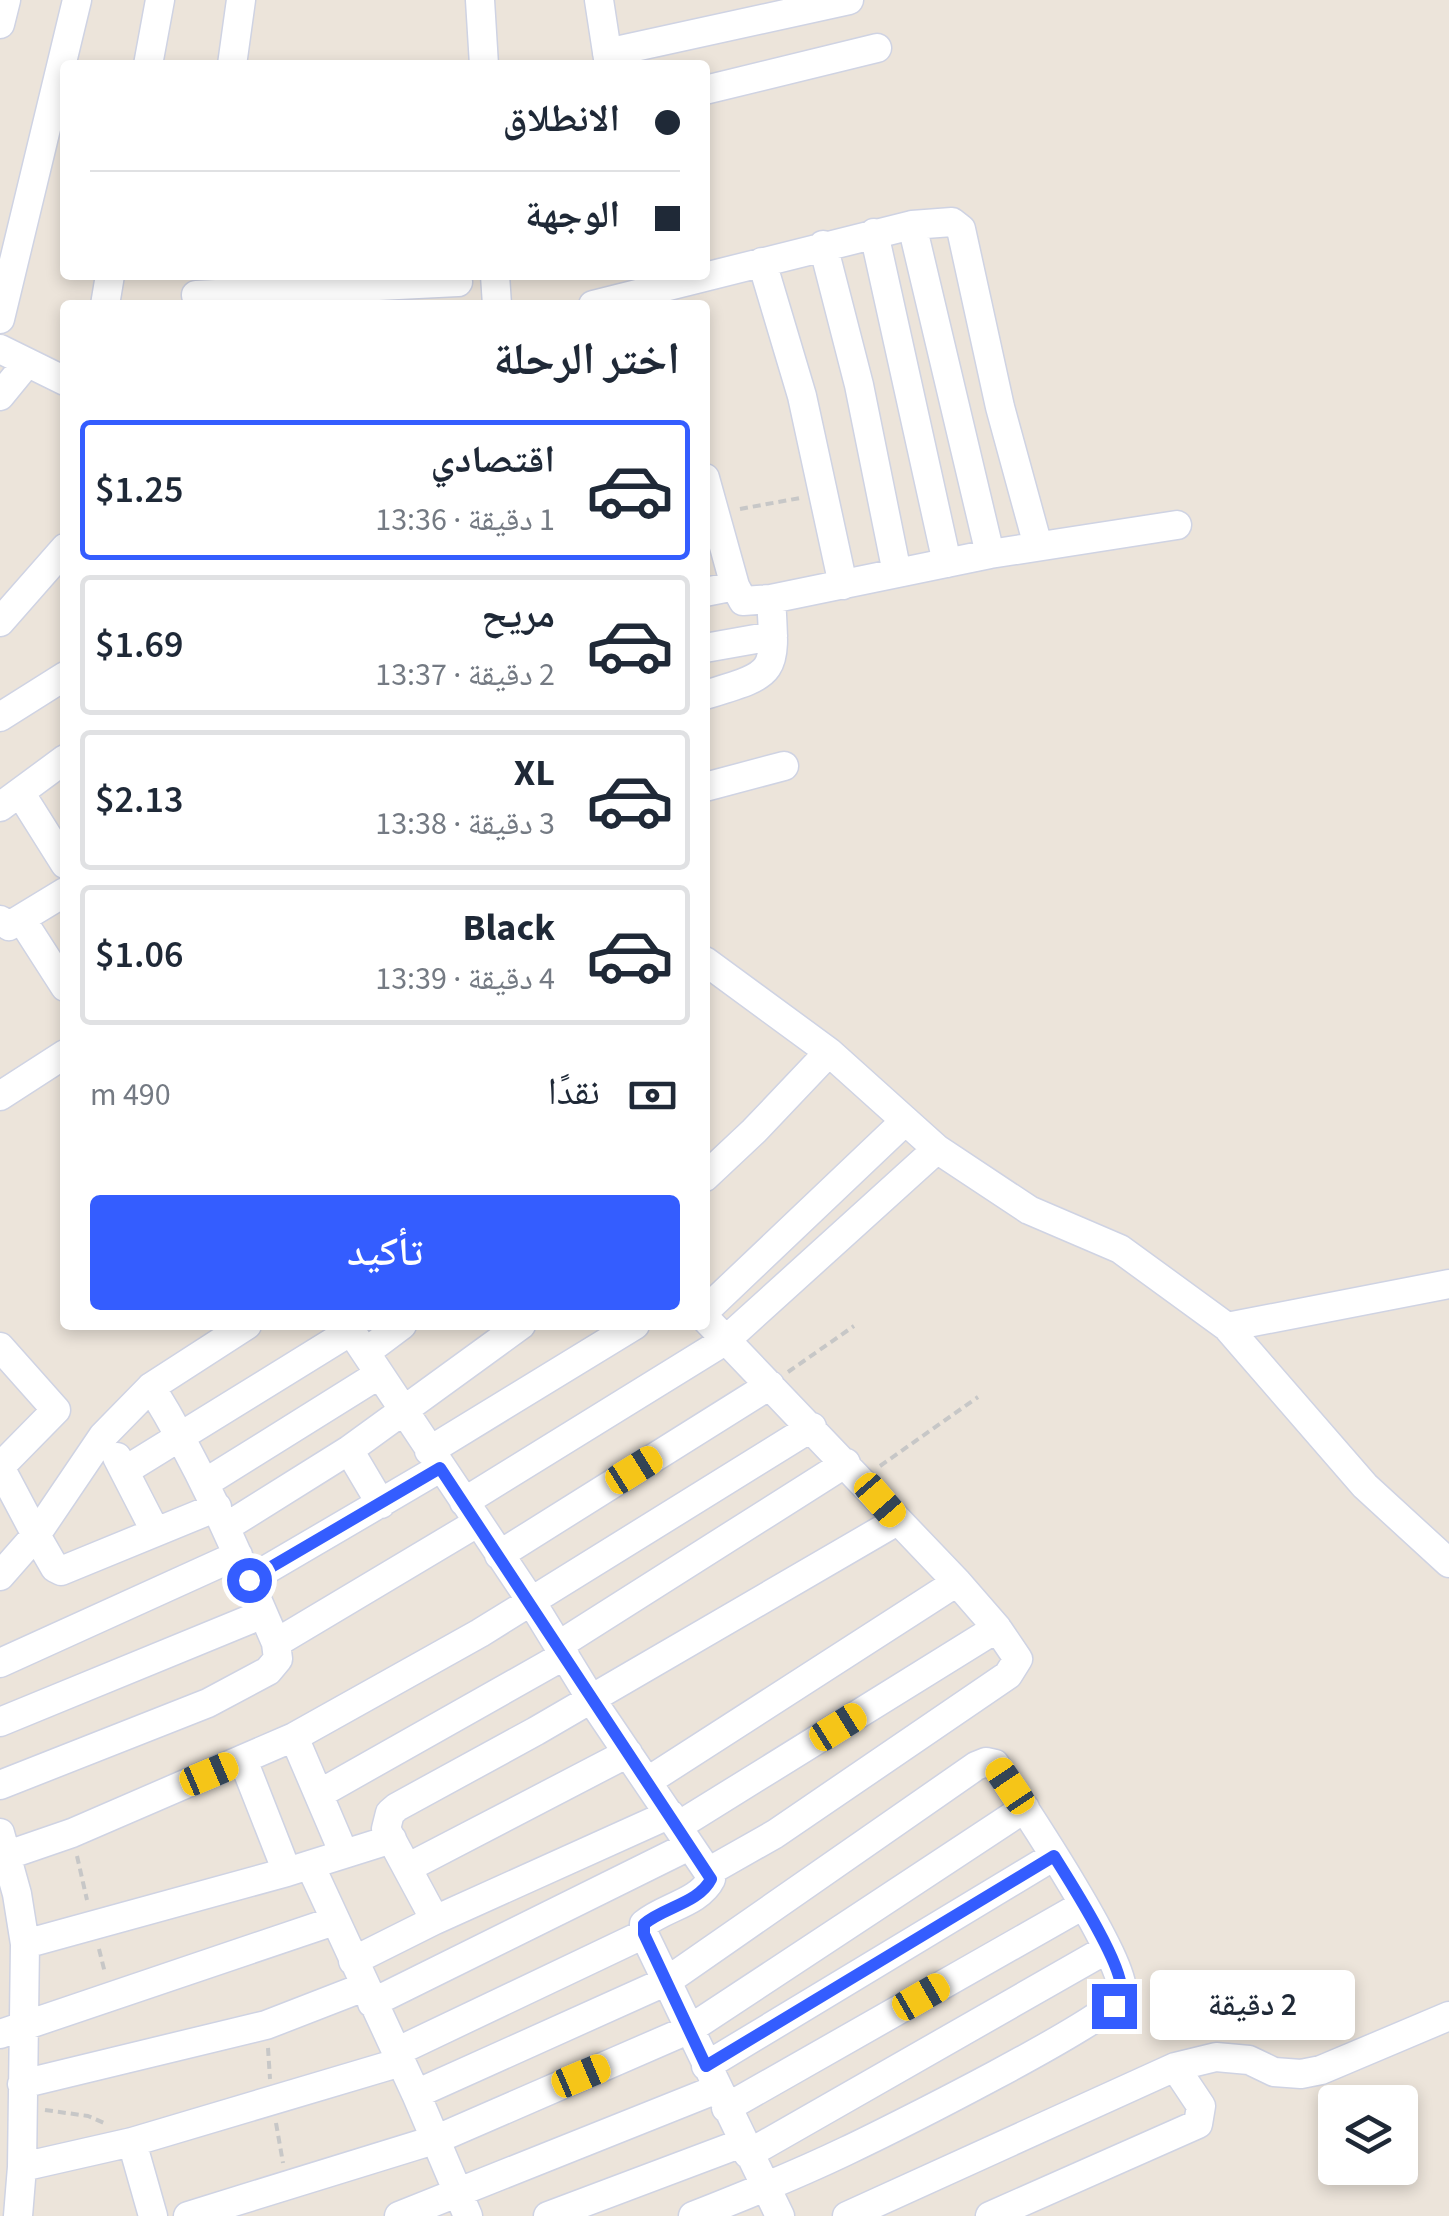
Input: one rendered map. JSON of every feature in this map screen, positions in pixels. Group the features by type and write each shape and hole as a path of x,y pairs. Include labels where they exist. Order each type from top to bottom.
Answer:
{"street":[{"path":"0,24 6,0"},
{"path":"63,60 77,0"},
{"path":"149,60 160,0"},
{"path":"233,60 241,0"},
{"path":"480,0 484,60"},
{"path":"600,0 608,59 849,0"},
{"path":"710,89 877,48"},
{"path":"0,319 60,70"},
{"path":"710,275 912,225 952,222 961,229 1000,407 1038,546"},
{"path":"912,225 990,554"},
{"path":"874,234 946,563"},
{"path":"824,245 898,573"},
{"path":"762,262 802,396 843,585"},
{"path":"613,300 693,280"},
{"path":"197,292 458,287"},
{"path":"0,349 60,379"},
{"path":"0,396 27,363"},
{"path":"710,496 735,586 744,601 771,600 990,554 1177,525"},
{"path":"0,622 60,554"},
{"path":"710,591 735,586"},
{"path":"710,693 764,674 771,665 771,600"},
{"path":"710,647 773,636"},
{"path":"0,717 60,679"},
{"path":"60,766 11,801 60,858"},
{"path":"710,786 784,766"},
{"path":"60,895 11,920 60,980"},
{"path":"710,966 829,1052 936,1150 1029,1210 1120,1248 1227,1327 1365,1486 1449,1563"},
{"path":"710,1172 829,1052"},
{"path":"2,1091 60,1064"},
{"path":"710,1309 904,1122"},
{"path":"276,1643 726,1340 936,1150"},
{"path":"1227,1327 1449,1284"},
{"path":"708,1872 775,1834 1008,1675 1018,1659 957,1582 710,1320"},
{"path":"0,1576 36,1534 103,1436 150,1388 239,1330"},
{"path":"126,1470 392,1330"},
{"path":"0,1347 56,1410 0,1468 56,1571 60,1571 349,1450 514,1330"},
{"path":"0,1663 244,1567 381,1504 434,1460 628,1330"},
{"path":"361,1346 708,1872 711,1879 704,1890 654,1916 644,1924 644,1934 780,2216"},
{"path":"216,1506 361,1346"},
{"path":"499,1555 770,1385"},
{"path":"0,1786 208,1703 268,1672 278,1659 276,1643 216,1506 182,1438 150,1388"},
{"path":"644,1934 399,2057 132,2142 15,2191 12,2031 16,1934 2,1839 72,1834 294,1737 530,1601 812,1427"},
{"path":"103,1436 126,1470 154,1531"},
{"path":"349,1450 381,1504"},
{"path":"319,1794 854,1471"},
{"path":"434,1920 386,1821 406,1800 591,1699 897,1521"},
{"path":"648,1781 957,1582"},
{"path":"0,1722 263,1614"},
{"path":"15,2101 266,2025 363,1984 679,1828 997,1628"},
{"path":"294,1737 344,1854"},
{"path":"409,1867 628,1753"},
{"path":"243,1760 299,1868 334,1921 437,2139 463,2205"},
{"path":"416,2094 667,1981 976,1766 995,1764 1083,1904 1107,1949 1122,1995 1114,2006 1058,2041 846,2151 692,2216"},
{"path":"188,2216 437,2139 690,2029 1024,1808"},
{"path":"363,1984 434,1920 679,1828"},
{"path":"16,1934 94,1927 392,1839"},
{"path":"717,2087 1054,1856"},
{"path":"399,2216 463,2205 717,2087 1083,1904"},
{"path":"12,2031 334,1921"},
{"path":"548,2216 745,2149 1107,1949"},
{"path":"846,2216 1175,2067 1216,2057 1249,2060 1274,2072 1301,2074 1322,2070 1449,2016"},
{"path":"990,2216 1198,2124 1201,2106 1175,2067"},
{"path":"132,2142 153,2216"}],"path":[{"path":"715,514 824,493"},
{"path":"770,1385 854,1326"},
{"path":"854,1471 978,1397"},
{"path":"72,1834 111,1998"},
{"path":"266,2025 272,2099 286,2187"},
{"path":"15,2101 88,2116 110,2125 132,2142"}],"route":[{"path":"249,1580 440,1468 708,1872 710,1884 704,1890 644,1924 644,1934 706,2066 1054,1856 1107,1949 1120,1980 1122,1995 1114,2006"}]}
